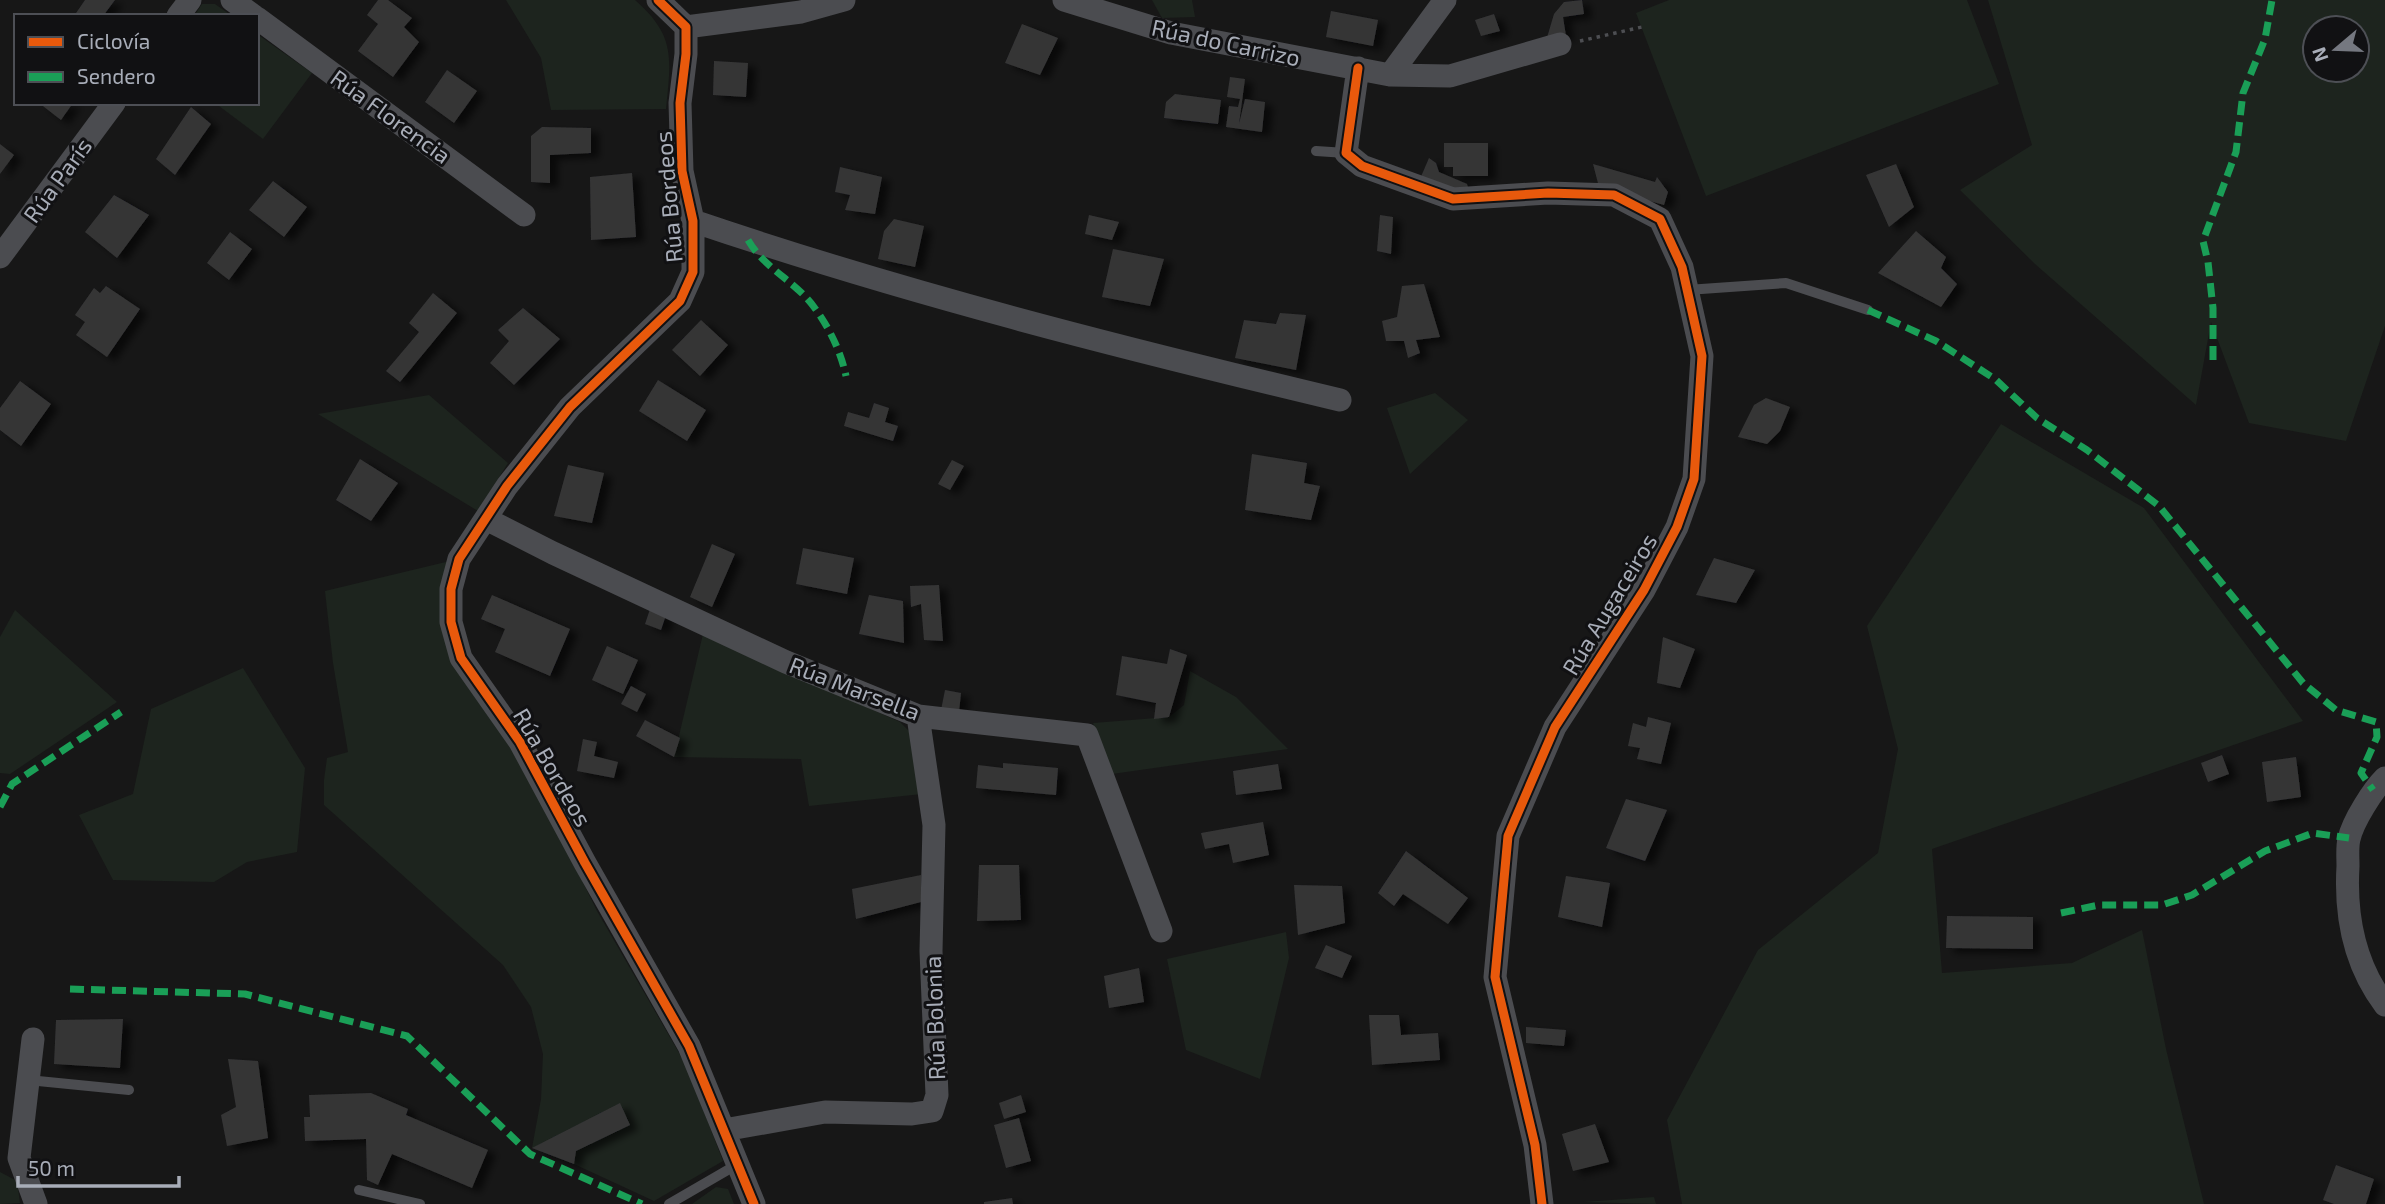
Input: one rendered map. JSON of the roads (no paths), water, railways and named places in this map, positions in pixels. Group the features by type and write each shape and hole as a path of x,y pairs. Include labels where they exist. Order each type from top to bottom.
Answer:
{"street":[{"name":"Rúa Florencia","path":"232,0 252,14"},
{"path":"658,0 686,27 801,12 844,0"},
{"name":"Rúa do Carrizo","path":"1064,0 1171,33 1390,75 1450,76 1560,44"},
{"path":"1390,75 1445,0"},
{"name":"Rúa Florencia","path":"259,19 524,215"},
{"name":"Rúa Bordeos","path":"686,27 686,54 680,103 682,171 693,221 694,272 680,301 570,407 507,486 459,559 451,589 451,622 461,658 520,742 585,863 690,1045 754,1204"},
{"path":"1346,153 1358,68"},
{"name":"Rúa París","path":"0,257 113,105"},
{"name":"Rúa Augaceiros","path":"1346,153 1362,166 1453,199 1548,193 1614,195 1660,219 1682,267 1702,356 1694,479 1677,527 1644,590 1555,727 1508,836 1495,977 1535,1145 1542,1204"},
{"path":"693,221 936,298 1138,352 1340,400"},
{"name":"Rúa Marsella","path":"486,519 786,662 918,716 1087,735 1161,931"},
{"name":"Rúa Bolonia","path":"724,1130 825,1112 912,1114 932,1111 937,1095 931,951 934,825 918,716"},
{"path":"2385,778 2373,790 2349,838 2346,896 2351,931 2361,962 2375,992 2385,1005"},
{"path":"33,1039 28,1080 10,1156 36,1204"}],"lane":[{"path":"1317,151 1346,153"},
{"path":"1687,290 1786,283 1868,310"},
{"path":"28,1080 129,1090"},
{"path":"669,1204 738,1164"},
{"path":"359,1190 420,1204"}]}
